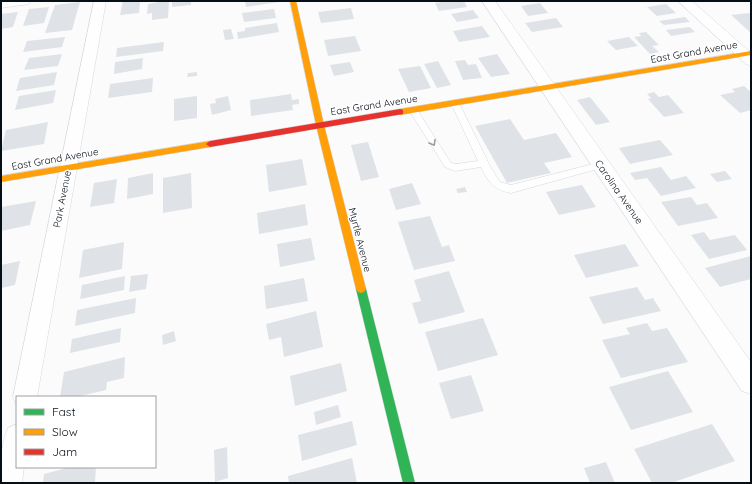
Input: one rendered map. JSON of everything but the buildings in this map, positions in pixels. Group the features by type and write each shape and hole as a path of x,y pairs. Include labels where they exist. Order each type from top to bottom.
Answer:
{"main road":[{"name":"Myrtle Avenue","path":"293,1 320,125 409,483"},
{"name":"East Grand Avenue","path":"1,179 320,125 748,56"}],"street":[{"path":"1,4 24,1"},
{"name":"Park Avenue","path":"25,396 100,1"},
{"name":"Carolina Avenue","path":"488,1 751,382"},
{"path":"684,1 748,56"},
{"path":"8,483 16,442"}],"lane":[{"path":"455,103 483,163 497,185 503,188 511,189 601,165"},
{"path":"413,110 448,165 455,168 483,163"}],"traffic: fast":[{"path":"361,289 409,483"}],"traffic: slow":[{"path":"293,1 320,125 361,289"},
{"path":"400,112 751,53"},
{"path":"1,179 210,144"}],"traffic: jam":[{"path":"210,144 400,112"}]}
